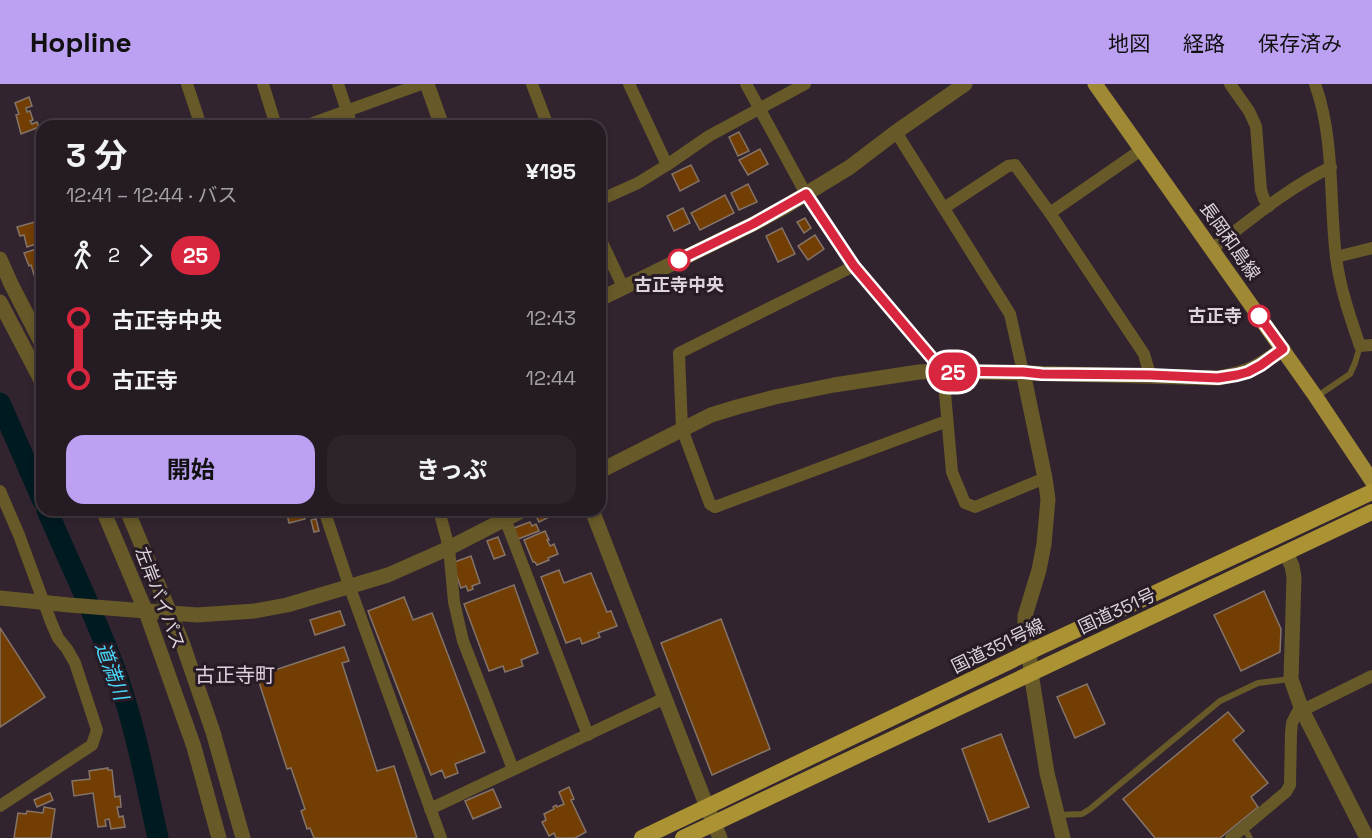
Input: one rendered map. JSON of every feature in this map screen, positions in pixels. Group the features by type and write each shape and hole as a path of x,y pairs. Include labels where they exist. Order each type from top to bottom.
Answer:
{"highway":[{"name":"国道351号線","path":"642,838 1029,652 1372,492"},
{"name":"国道351号","path":"683,838 717,831 1031,674 1372,512"}],"main road":[{"name":"長岡和島線","path":"1095,84 1283,349 1372,481"}],"street":[{"path":"187,84 199,120"},
{"path":"263,84 274,120"},
{"path":"338,84 350,120"},
{"path":"321,120 421,84"},
{"path":"427,84 440,120"},
{"path":"532,84 546,120"},
{"path":"629,84 667,165"},
{"path":"746,84 806,194 854,266 943,371 952,472 965,503 975,507 1045,478"},
{"path":"606,197 638,183 709,136 805,84"},
{"path":"606,295 753,224 806,194 850,167 965,84"},
{"path":"1230,84 1249,111 1256,126 1261,190 1269,206"},
{"path":"1314,84 1319,97 1331,167 1331,195 1340,279 1351,319 1366,346"},
{"path":"896,132 1010,314 1048,499 1044,544 1025,616 1025,626 1047,773 1063,838"},
{"path":"1050,213 1141,150"},
{"path":"944,208 1008,166 1015,165 1050,213 1144,354 1150,375"},
{"path":"1212,249 1312,176 1331,167"},
{"path":"1336,257 1372,248"},
{"path":"606,250 624,287"},
{"path":"0,259 11,284 36,325"},
{"path":"854,266 679,353 682,429 710,504 715,507 947,421"},
{"path":"0,302 36,371"},
{"path":"36,329 27,336 36,356"},
{"path":"606,468 711,415 775,397 919,372 1023,372 1218,378 1248,372 1283,349"},
{"path":"0,491 51,622 58,638 75,663 97,730 92,745 0,806"},
{"name":"左岸バイパス","path":"106,516 146,612 194,747 219,838"},
{"name":"左岸バイパス","path":"130,516 171,613 213,732 243,838"},
{"path":"326,516 441,838"},
{"path":"441,516 449,548 454,602 463,641 513,769"},
{"path":"0,598 196,615 287,605 388,575 449,548 511,516"},
{"path":"594,516 717,831"},
{"path":"505,519 588,735"},
{"path":"1286,553 1294,577 1291,679 1302,710 1367,838"},
{"path":"1232,838 1247,833 1290,785 1292,723 1297,713 1372,676"},
{"path":"430,809 665,698"}],"lane":[{"path":"1316,397 1350,374 1366,346"},
{"path":"1058,815 1082,814 1090,809 1220,701 1258,683 1291,679"}],"building":[{"path":"29,97 32,106 26,108 27,112 30,111 32,124 36,122 36,128 21,134 16,115 19,114 15,103"},
{"path":"739,132 749,151 738,156 729,137"},
{"path":"760,149 768,164 748,175 739,160"},
{"path":"691,165 699,181 680,191 672,174"},
{"path":"748,184 757,202 739,210 731,193"},
{"path":"725,195 734,213 700,230 691,213"},
{"path":"683,208 690,223 674,231 667,216"},
{"path":"805,218 811,228 804,233 797,222"},
{"path":"36,222 36,244 27,247 24,235 20,236 17,227"},
{"path":"782,228 795,254 778,262 766,236"},
{"path":"815,235 824,249 808,260 798,246"},
{"path":"36,249 36,281 31,265 29,266 24,253"},
{"path":"287,516 308,516 305,519 289,523"},
{"path":"536,516 552,516 539,522"},
{"path":"316,519 319,531 314,532 311,520"},
{"path":"530,522 532,526 536,524 539,531 518,539 514,528"},
{"path":"545,531 550,546 554,544 558,554 537,565 533,562 524,540"},
{"path":"498,537 505,555 494,559 487,541"},
{"path":"471,556 480,583 472,586 473,589 468,591 466,586 461,588 452,563"},
{"path":"559,570 564,583 591,573 607,612 611,611 617,626 598,633 600,637 582,644 580,638 566,643 541,577"},
{"path":"514,585 538,653 521,660 523,666 505,672 503,666 489,671 464,604"},
{"path":"1264,591 1281,629 1280,652 1241,671 1214,615"},
{"path":"404,597 413,620 432,613 485,752 455,764 458,773 445,778 442,770 431,775 368,611"},
{"path":"340,611 345,625 315,635 310,620"},
{"path":"721,619 770,749 712,775 661,643"},
{"path":"0,628 45,697 0,727"},
{"path":"344,647 349,661 342,663 377,771 394,766 417,838 314,838 310,828 307,829 301,811 305,809 291,768 287,769 257,676"},
{"path":"1087,684 1105,724 1075,738 1057,697"},
{"path":"1228,712 1244,731 1233,740 1268,783 1251,797 1258,807 1220,838 1155,838 1123,799"},
{"path":"1001,734 1029,807 989,822 962,749"},
{"path":"108,768 112,770 115,797 120,796 121,807 117,807 119,817 123,816 125,827 111,829 109,819 105,820 106,826 98,827 93,793 74,796 72,781 90,779 89,771"},
{"path":"569,787 574,799 571,800 586,832 575,838 556,838 554,833 549,836 542,822 546,820 544,814 554,809 556,805 557,807 564,804 559,792"},
{"path":"493,789 501,807 473,819 465,801"},
{"path":"50,793 53,800 37,807 34,800"},
{"path":"44,807 55,809 51,838 14,838 18,813 26,814 27,811 43,813"}],"waterway":[{"name":"道満川","path":"0,403 36,485"},
{"name":"道満川","path":"50,516 118,678 135,737 158,838"}],"bus line":[{"name":"25","path":"679,260 753,224 806,194 854,266 943,371 1218,378 1237,375 1261,365 1283,349 1259,316"}],"place":[{"name":"古正寺中央","path":"679,260"},
{"name":"古正寺","path":"1259,316"}],"district":[{"name":"古正寺町","path":"235,675"}]}
